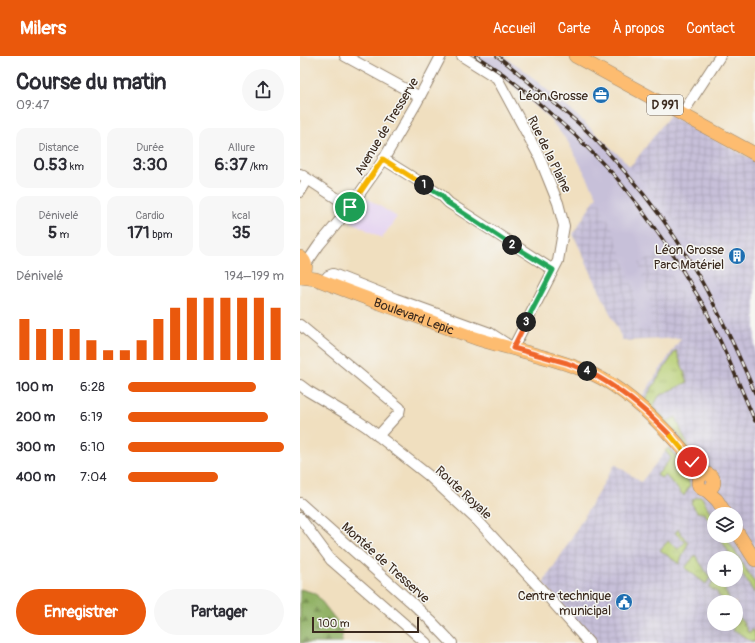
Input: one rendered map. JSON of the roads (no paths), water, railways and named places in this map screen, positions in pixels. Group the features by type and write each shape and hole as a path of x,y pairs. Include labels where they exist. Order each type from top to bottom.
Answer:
{"main road":[{"name":"D 991","path":"575,56 637,86 755,154"},
{"name":"D 991","path":"587,56 620,77"},
{"name":"D 991","path":"684,112 755,146"},
{"name":"Boulevard Lepic","path":"302,266 324,279 478,338 567,363 589,372 607,382 634,401 679,444 722,507"},
{"path":"743,541 755,560"}],"street":[{"path":"344,56 420,97"},
{"name":"Avenue de Tresserve","path":"302,266 334,229 383,159 420,97 441,56"},
{"name":"Rue de la Plaine","path":"462,56 497,78 539,156 558,203 564,226 558,261 513,348"},
{"path":"684,112 720,56"},
{"path":"383,159 441,195 448,203 553,270"},
{"path":"300,192 304,177 350,207"},
{"path":"300,325 400,408 399,413 378,436"},
{"name":"Route Royale","path":"300,385 355,419 424,472 478,521 589,643"},
{"name":"Montée de Tresserve","path":"300,503 432,621 452,643"},
{"path":"300,518 331,560 426,643"}],"railway":[{"path":"476,56 526,92 576,136 615,176 638,205 672,253 705,308 755,421"},
{"path":"497,56 588,132 626,173 653,206 701,280 735,347 755,393"}],"place":[{"name":"Léon Grosse","path":"601,95"},
{"name":"Léon Grosse Parc Matériel","path":"737,256"},
{"name":"Centre technique municipal","path":"624,602"}]}
